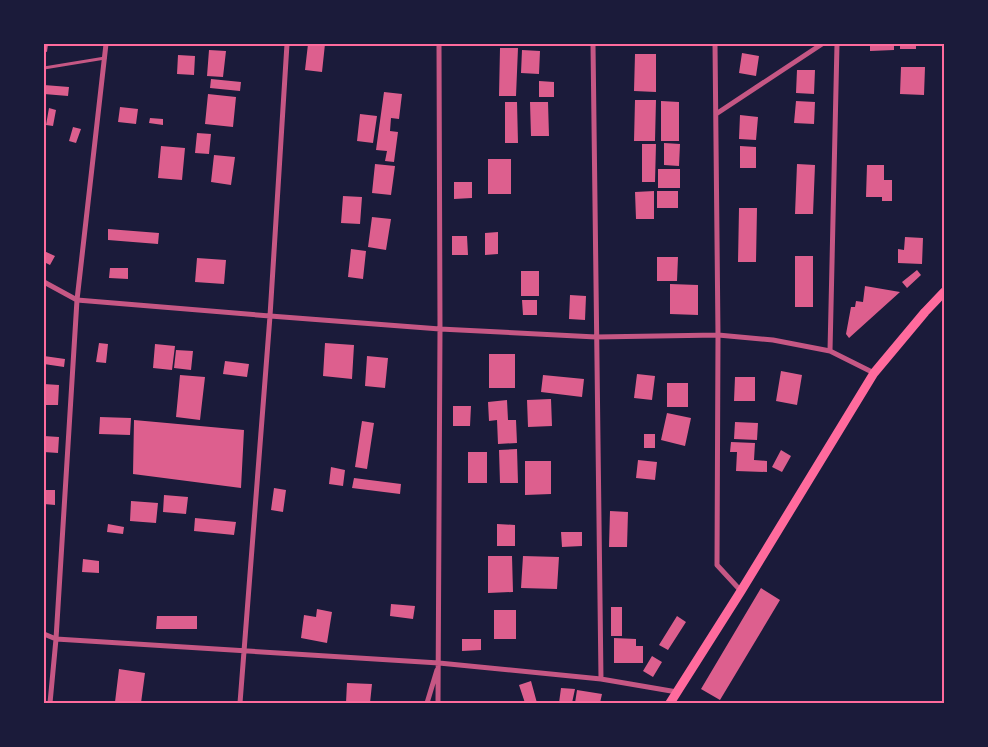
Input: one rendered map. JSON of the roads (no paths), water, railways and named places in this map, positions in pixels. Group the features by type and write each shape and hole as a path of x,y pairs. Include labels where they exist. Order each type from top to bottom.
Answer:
{"main road":[{"path":"670,703 741,591 874,373 924,312 944,292"}],"street":[{"path":"50,703 56,639 77,300 106,44"},
{"path":"240,703 270,316 287,44"},
{"path":"438,703 439,44"},
{"path":"593,44 601,679"},
{"path":"715,44 718,336 717,565 741,591"},
{"path":"716,114 822,44"},
{"path":"830,351 837,44"},
{"path":"44,282 77,300 270,316 440,329 596,337 718,336 773,340 830,351 874,373"},
{"path":"44,634 56,639 439,663 601,679 678,692"},
{"path":"427,703 439,663"}],"lane":[{"path":"44,68 105,58"}]}
